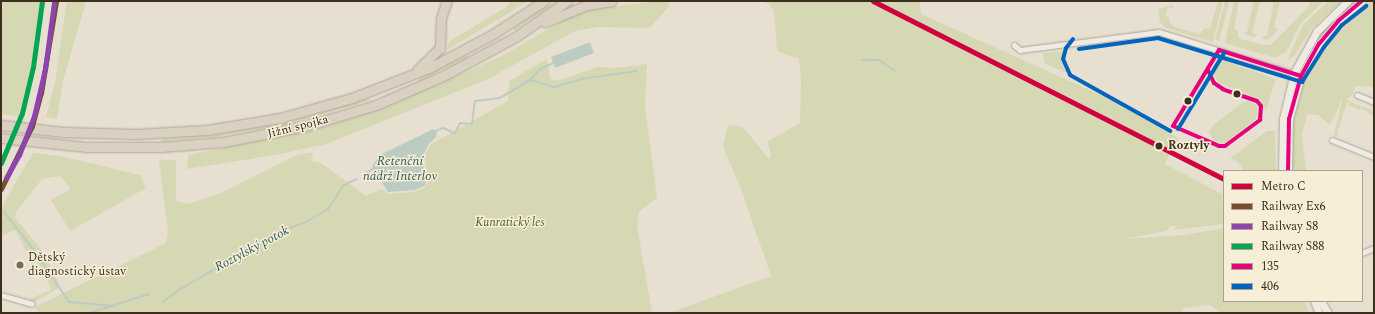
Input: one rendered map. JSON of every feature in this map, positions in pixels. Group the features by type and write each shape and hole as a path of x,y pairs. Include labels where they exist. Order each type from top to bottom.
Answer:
{"highway":[{"path":"407,77 433,57 440,48 441,14 447,1"},
{"name":"Jižní spojka","path":"1,125 88,133 160,133 222,128 280,118 340,102 407,77 472,46 544,1"},
{"name":"Jižní spojka","path":"1,139 86,147 161,147 263,135 353,112 445,75 517,36 567,1"},
{"path":"517,36 574,9 612,1"}],"main road":[{"path":"1282,170 1283,118 1297,75 1317,30 1348,1"},
{"path":"1288,170 1289,119 1297,75 1328,32 1338,21 1362,1"},
{"path":"1314,302 1319,313"},
{"path":"1322,302 1328,313"}],"street":[{"path":"1014,45 1020,50 1159,32 1297,75"},
{"path":"1357,95 1374,102"},
{"path":"1332,140 1374,157"},
{"path":"1363,253 1374,248"},
{"path":"1,295 32,304"}],"green space":[{"path":"1,1 43,1 34,67 21,117 1,114"},
{"path":"67,1 86,1 63,81 57,119 46,117 55,82"},
{"path":"511,1 529,1 447,50 449,42 506,7"},
{"path":"553,1 559,1 514,31 513,28"},
{"path":"665,1 670,5 650,28 598,27 575,31 488,79 326,144 275,155 187,169 188,155 309,131 384,108 500,57 569,17 592,9"},
{"path":"761,1 920,1 921,14 1105,97 1178,138 1165,164 1222,194 1223,224 1174,230 1176,226 1170,226 1167,231 1122,239 1185,235 1223,228 1223,302 1305,302 1309,313 1220,313 1210,305 1183,308 1181,313 669,313 771,276 741,189 723,147 728,125 743,127 769,159 771,154 767,142 800,123 801,78 799,59 777,51 774,11 769,4"},
{"path":"1215,1 1223,1 1213,42 1166,28 1160,22 1158,9 1173,5 1172,8 1168,7 1165,15 1169,17 1169,22 1174,27 1200,34 1205,28 1210,29 1218,2"},
{"path":"1225,1 1229,1 1219,41 1215,39"},
{"path":"1234,1 1239,1 1234,29 1238,30 1238,38 1263,45 1270,45 1308,7 1310,1 1324,1 1300,24 1286,52 1275,58 1225,43"},
{"path":"1254,1 1260,1 1252,33 1257,35 1254,37 1243,33 1247,32"},
{"path":"1274,1 1280,1 1274,27 1278,29 1272,37 1264,40 1262,36 1267,36"},
{"path":"1328,1 1342,1 1312,28 1294,56 1287,61 1303,25"},
{"path":"1371,1 1374,1 1374,87 1356,86 1350,98 1347,98 1348,101 1374,111 1374,116 1361,108 1360,110 1349,106 1350,103 1347,102 1337,134 1339,137 1334,135 1343,97 1330,125 1318,115 1307,114 1302,135 1306,170 1292,170 1292,137 1296,105 1306,74 1309,75 1322,53 1345,23"},
{"path":"1065,51 1067,73 1044,63 1043,53"},
{"path":"467,55 468,58 420,81 418,78"},
{"name":"Kunratický les","path":"547,59 550,78 553,80 560,80 597,67 614,68 647,64 645,106 657,198 639,211 637,225 652,313 38,313 35,307 166,243 168,231 159,160 176,160 176,201 187,204 221,193 297,155 313,152 311,161 321,163 366,196 381,189 389,194 413,192 424,188 428,184 425,155 430,145 508,101 509,81"},
{"path":"1224,59 1232,60 1231,63 1273,78 1275,81 1266,111 1260,99 1219,83 1213,73 1216,65"},
{"path":"369,98 371,100 293,124 215,137 161,142 161,139 214,134 266,126"},
{"path":"1245,101 1250,101 1258,107 1256,119 1225,143 1214,141 1209,132 1214,124"},
{"path":"1267,131 1275,131 1276,170 1243,170 1238,162 1230,158"},
{"path":"33,153 61,156 140,175 146,188 70,231 51,200 71,189 60,176 42,179 16,212 15,218 41,249 59,284 59,288 34,302 29,299 51,290 47,279 33,252 26,251 15,230 1,236 1,208"}],"water":[{"path":"590,42 594,53 555,68 551,57"},
{"name":"Retenční nádrž Interlov","path":"433,129 437,132 436,137 428,145 422,158 426,185 415,190 388,192 372,167 376,160 380,155"}],"waterway":[{"name":"Roztylský potok","path":"862,60 879,60 895,71"},
{"name":"Roztylský potok","path":"433,132 443,128 455,133 460,123 472,124 475,101 500,98 530,80 540,69 553,63"},
{"name":"Roztylský potok","path":"530,80 555,87 581,79 636,71"},
{"name":"Roztylský potok","path":"364,174 375,168"},
{"name":"Roztylský potok","path":"163,302 179,290 274,234 306,222 328,209 343,186 356,179"},
{"name":"Roztylský potok","path":"4,212 34,250 69,302 115,306"},
{"name":"Roztylský potok","path":"89,313 149,294"}],"metro line":[{"name":"C","path":"873,1 1223,178"}],"rail line":[{"name":"S88","path":"1,163 22,113 33,67 42,1"},
{"name":"Ex6","path":"1,189 32,126 41,93 56,1"},
{"name":"S8","path":"6,178 19,155 34,116 45,69 54,2"}],"transit line":[{"name":"135","path":"1288,170 1289,119 1301,76 1319,44 1338,21 1362,1"},
{"name":"406","path":"1079,49 1158,38 1302,82 1324,47 1342,25 1366,6"},
{"name":"406","path":"1073,39 1066,48 1063,59 1070,75 1170,131"},
{"name":"135","path":"1219,50 1301,76"},
{"name":"135","path":"1173,126 1219,50"},
{"name":"406","path":"1178,129 1224,53"},
{"name":"135","path":"1173,126 1219,146 1225,146 1260,120 1261,106 1257,101 1223,89 1214,83 1208,70"}],"place":[{"name":"Roztyly","path":"1159,146"},
{"name":"Dětský diagnostický ústav","path":"20,265"}]}
